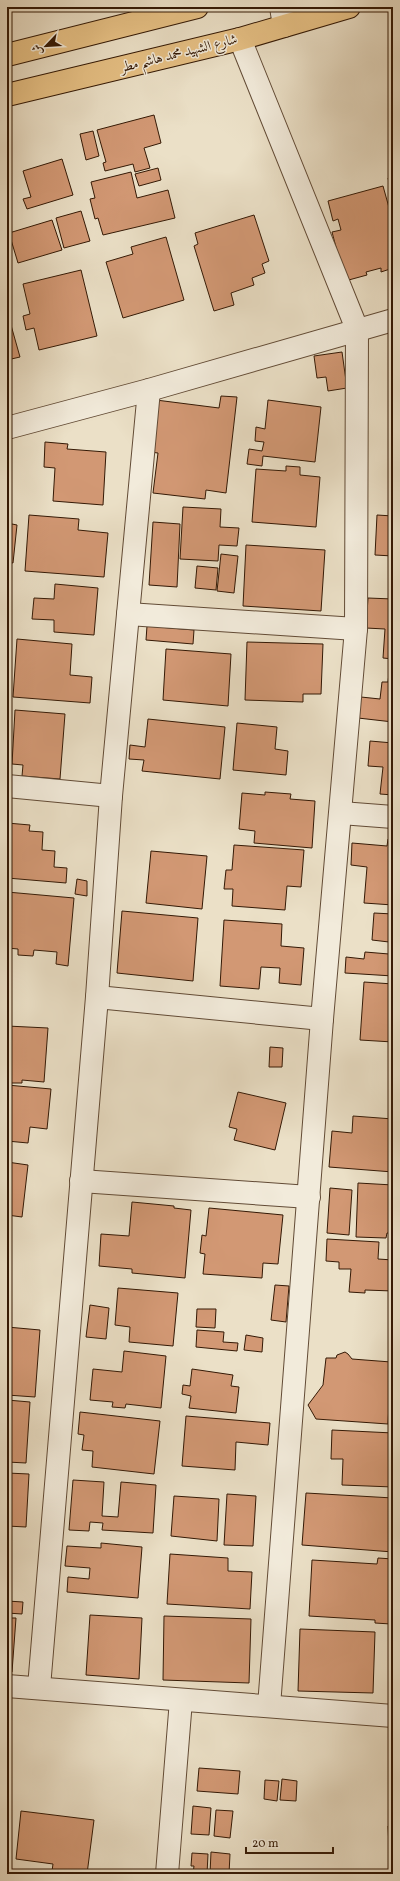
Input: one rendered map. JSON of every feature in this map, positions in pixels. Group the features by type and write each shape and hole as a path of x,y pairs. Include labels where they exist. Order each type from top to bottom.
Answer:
{"main road":[{"path":"7,55 197,7"},
{"name":"شارع الشهيد محمد هاشم مطر","path":"7,95 240,39 283,16 349,7"}],"street":[{"path":"240,39 357,329 356,629 322,1019 269,1706"},
{"path":"7,428 149,390 357,329 393,320"},
{"path":"39,1687 96,997 111,796 149,390"},
{"path":"128,614 356,629"},
{"path":"7,786 111,796"},
{"path":"341,813 393,817"},
{"path":"96,997 322,1019"},
{"path":"81,1181 309,1197"},
{"path":"7,1686 39,1687 181,1700 393,1716"},
{"path":"167,1874 181,1700"}],"building":[{"path":"154,115 161,143 144,148 150,168 135,172 133,164 105,171 103,163 106,162 97,130"},
{"path":"93,131 99,156 86,160 80,134"},
{"path":"62,159 73,195 27,209 23,199 31,197 23,171"},
{"path":"158,168 161,180 139,186 135,174"},
{"path":"131,172 137,198 168,190 175,218 103,235 98,218 95,219 90,199 95,198 91,182"},
{"path":"393,176 393,194 392,195 388,178"},
{"path":"383,186 393,222 393,268 381,272 381,268 366,272 367,275 345,281 332,232 341,230 338,219 333,221 328,201"},
{"path":"81,211 90,241 64,248 56,218"},
{"path":"254,215 269,261 262,264 265,273 252,278 254,285 231,293 234,305 214,311 194,246 198,244 195,233"},
{"path":"52,220 62,250 18,263 9,233"},
{"path":"166,237 184,300 123,318 106,262 133,254 131,247"},
{"path":"81,270 97,336 39,350 34,328 26,330 23,316 30,314 23,284"},
{"path":"7,311 20,357 7,360"},
{"path":"342,352 347,388 328,391 326,377 317,378 314,356"},
{"path":"221,396 237,397 226,493 206,490 205,499 153,493 158,453 150,452 156,400 219,408"},
{"path":"268,400 321,407 315,462 263,456 262,466 247,464 249,449 262,451 264,442 255,441 256,427 265,429"},
{"path":"45,442 68,444 67,449 106,452 103,505 53,501 55,468 44,467"},
{"path":"286,466 300,467 300,475 320,477 316,527 252,522 256,469 286,471"},
{"path":"183,507 221,509 220,527 239,528 237,546 219,545 218,561 180,559"},
{"path":"29,515 79,519 78,530 108,533 104,577 25,571"},
{"path":"377,515 393,516 393,556 375,555"},
{"path":"153,522 180,524 177,587 149,585"},
{"path":"7,523 17,525 13,563 7,562"},
{"path":"246,545 325,550 321,611 243,606"},
{"path":"221,554 238,556 234,593 217,591"},
{"path":"197,566 218,568 216,590 195,588"},
{"path":"55,584 98,588 94,635 54,632 54,620 32,619 34,598 54,599"},
{"path":"368,598 393,599 393,659 383,658 385,629 366,628"},
{"path":"147,626 194,630 193,644 146,640"},
{"path":"17,639 72,644 70,675 92,677 90,703 13,697"},
{"path":"247,642 323,644 321,694 303,694 303,702 245,700"},
{"path":"166,649 231,654 228,706 163,700"},
{"path":"389,673 393,674 393,722 358,718 361,697 380,699 382,682 388,682"},
{"path":"15,710 65,714 60,779 22,776 23,765 12,764"},
{"path":"148,719 225,727 220,779 142,771 144,760 129,759 130,745 145,747"},
{"path":"237,723 277,727 275,749 288,751 286,775 233,770"},
{"path":"370,741 393,743 393,795 380,794 383,767 368,766"},
{"path":"265,792 291,794 290,799 315,801 312,848 254,843 255,831 239,829 242,793 265,795"},
{"path":"7,823 30,825 29,831 43,832 42,850 55,851 54,867 67,868 66,883 7,878"},
{"path":"388,839 393,839 393,905 364,903 367,867 351,865 352,843 387,846"},
{"path":"234,845 304,850 301,887 287,886 285,910 232,906 233,889 224,889 226,870 232,870"},
{"path":"151,851 207,856 202,909 146,903"},
{"path":"77,879 87,881 87,896 75,894"},
{"path":"7,892 74,898 68,966 56,964 57,952 34,950 33,956 18,955 18,949 7,948"},
{"path":"122,911 198,918 193,981 117,973"},
{"path":"374,913 393,914 393,976 345,973 346,957 364,959 365,952 389,954 389,942 372,940"},
{"path":"224,920 282,924 281,946 304,948 301,985 279,983 280,968 261,967 259,989 220,986"},
{"path":"364,982 393,984 393,1042 360,1040"},
{"path":"7,1026 48,1028 44,1082 22,1080 22,1083 11,1083 11,1080 7,1080"},
{"path":"270,1047 283,1048 282,1067 269,1067"},
{"path":"7,1085 51,1089 47,1129 30,1127 28,1143 7,1141"},
{"path":"238,1092 286,1103 275,1150 234,1140 237,1129 229,1127"},
{"path":"353,1116 393,1119 393,1172 329,1167 332,1131 352,1133"},
{"path":"7,1162 28,1165 22,1217 7,1215"},
{"path":"358,1183 393,1185 393,1233 387,1233 386,1238 356,1237"},
{"path":"330,1188 352,1190 349,1235 327,1233"},
{"path":"132,1202 174,1206 174,1208 191,1210 185,1278 132,1273 132,1269 99,1266 101,1234 129,1236"},
{"path":"209,1208 283,1215 278,1264 263,1263 262,1278 203,1274 205,1254 200,1253 202,1235 206,1236"},
{"path":"327,1239 379,1242 378,1259 393,1260 393,1291 365,1290 365,1293 349,1292 351,1269 339,1269 339,1262 326,1261"},
{"path":"275,1285 289,1286 286,1322 271,1320"},
{"path":"118,1288 178,1293 173,1346 129,1342 130,1327 115,1325"},
{"path":"90,1305 109,1308 106,1339 86,1337"},
{"path":"197,1309 216,1309 215,1328 196,1327"},
{"path":"7,1327 40,1330 35,1397 7,1395"},
{"path":"197,1330 224,1332 223,1342 238,1343 237,1351 196,1347"},
{"path":"246,1335 263,1338 262,1352 244,1350"},
{"path":"124,1351 166,1356 161,1408 126,1404 125,1408 112,1407 113,1402 90,1400 93,1369 122,1372"},
{"path":"345,1352 352,1359 391,1362 388,1424 316,1419 308,1405 323,1385 326,1358 336,1358 337,1355"},
{"path":"192,1369 233,1375 231,1386 239,1387 236,1413 189,1408 191,1396 182,1394 183,1385 190,1386"},
{"path":"7,1400 30,1402 26,1463 7,1462"},
{"path":"80,1412 160,1421 154,1474 92,1467 93,1451 82,1450 84,1435 78,1434"},
{"path":"186,1416 270,1423 268,1445 236,1442 235,1470 182,1466"},
{"path":"332,1430 393,1433 393,1487 342,1485 343,1459 331,1459"},
{"path":"7,1473 29,1474 26,1527 7,1526"},
{"path":"73,1480 104,1482 102,1516 118,1517 121,1482 156,1485 153,1533 102,1530 103,1523 90,1522 89,1531 69,1530"},
{"path":"306,1493 393,1498 393,1552 302,1545"},
{"path":"227,1494 256,1496 253,1546 224,1545"},
{"path":"174,1496 219,1499 217,1541 171,1536"},
{"path":"101,1543 142,1547 138,1598 67,1592 68,1577 89,1579 90,1568 65,1566 67,1546 101,1548"},
{"path":"170,1554 228,1558 228,1571 252,1572 250,1609 167,1604"},
{"path":"378,1558 393,1559 391,1624 375,1623 375,1620 309,1616 312,1560 377,1564"},
{"path":"7,1601 23,1602 22,1614 7,1613"},
{"path":"90,1615 142,1618 139,1679 86,1675"},
{"path":"164,1616 251,1619 249,1683 163,1680"},
{"path":"7,1618 16,1618 12,1672 7,1672"},
{"path":"300,1629 375,1632 373,1693 298,1691"},
{"path":"199,1768 240,1771 238,1794 197,1791"},
{"path":"282,1779 297,1781 296,1801 280,1800"},
{"path":"265,1780 279,1781 277,1801 264,1799"},
{"path":"193,1806 211,1808 209,1835 191,1834"},
{"path":"216,1810 233,1811 230,1838 214,1836"},
{"path":"21,1811 94,1820 87,1874 52,1871 53,1864 16,1859"},
{"path":"388,1826 393,1826 393,1846 389,1847"},
{"path":"211,1852 230,1854 229,1874 210,1874"},
{"path":"192,1853 208,1854 207,1874 193,1874 194,1866 191,1866"}]}
